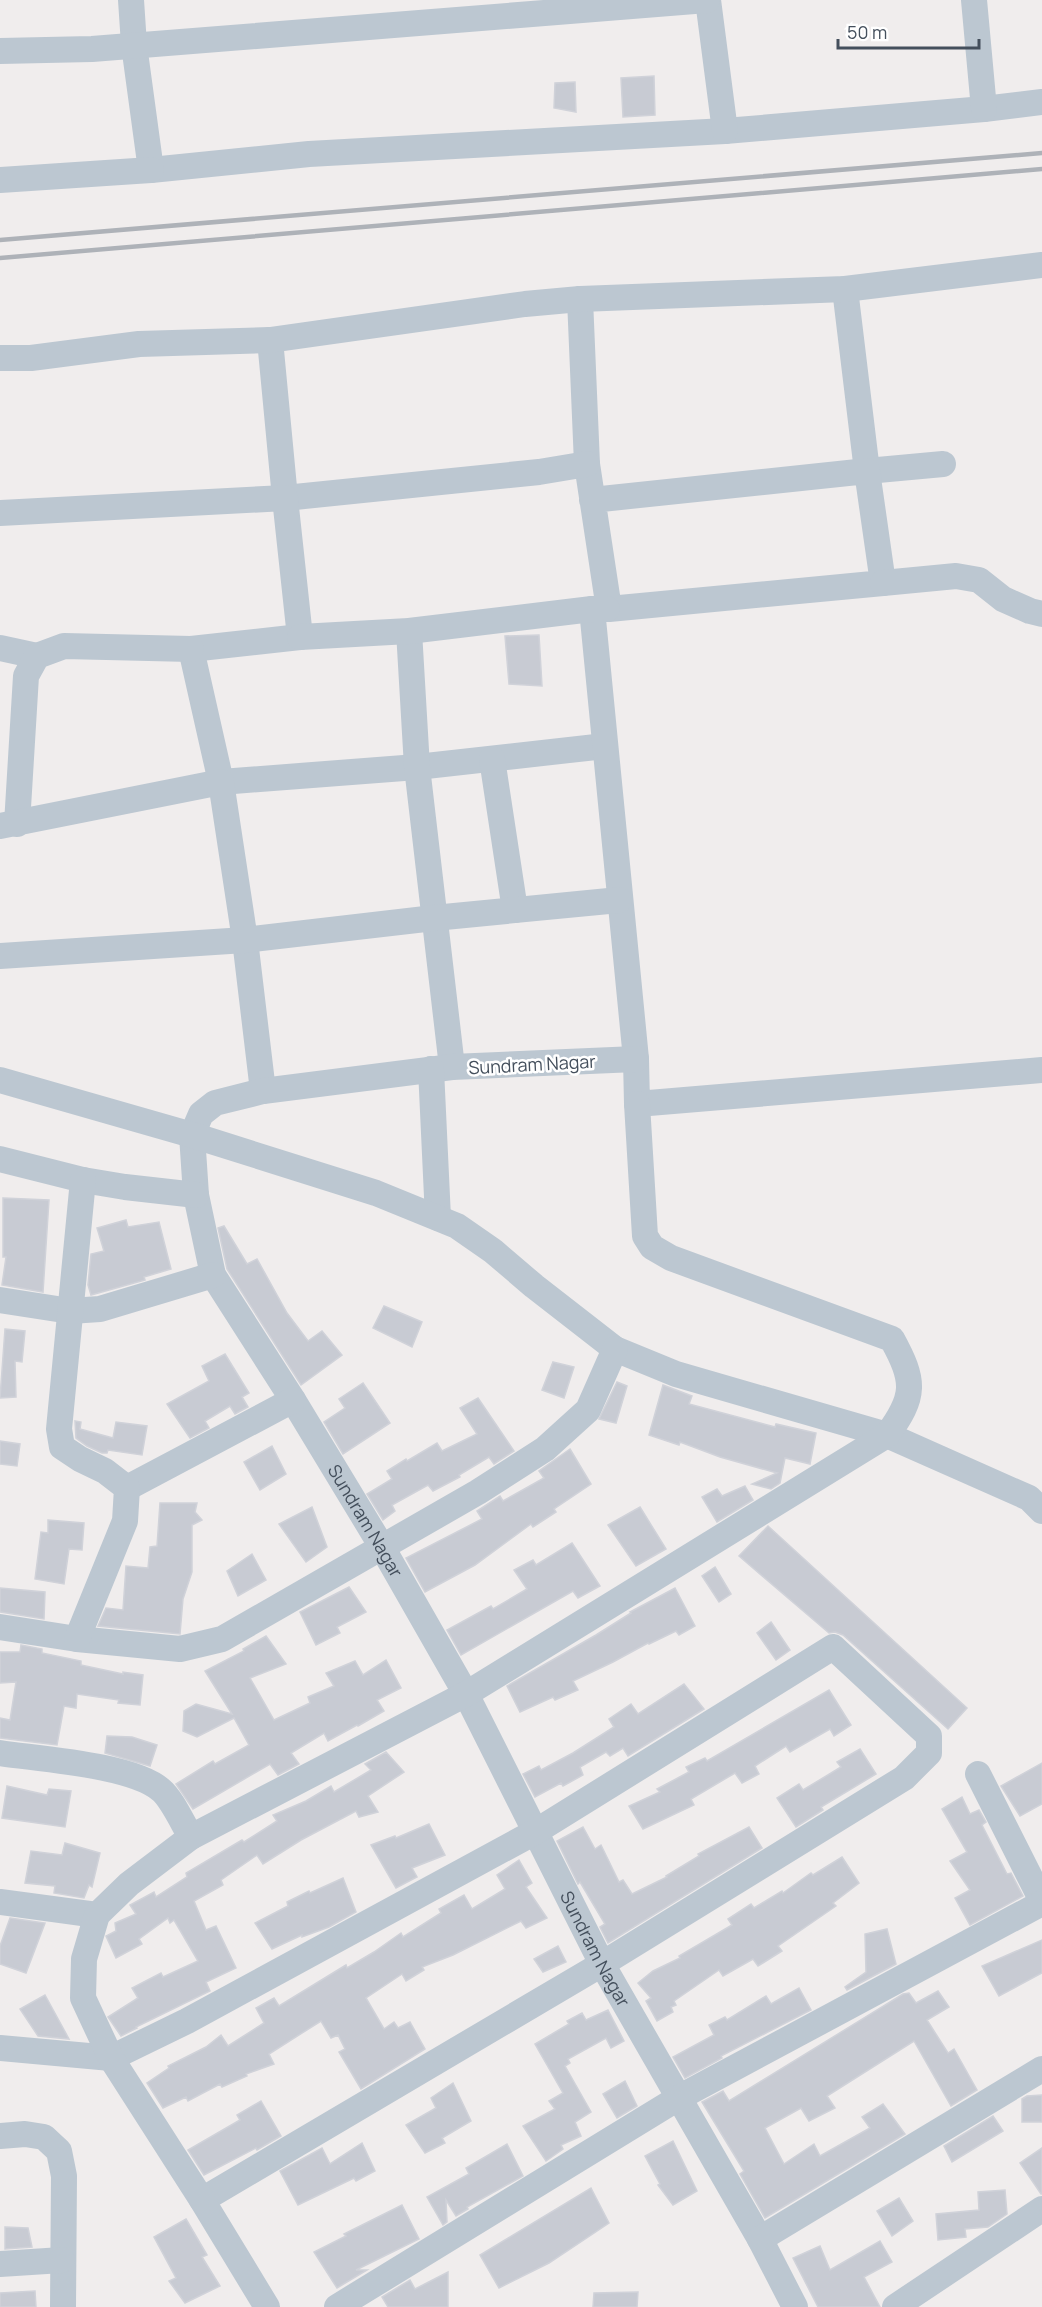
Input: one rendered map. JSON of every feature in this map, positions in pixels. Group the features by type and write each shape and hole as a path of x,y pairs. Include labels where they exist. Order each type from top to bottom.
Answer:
{"street":[{"path":"130,0 151,170"},
{"path":"0,51 92,49 708,0 725,131"},
{"path":"974,0 984,109"},
{"path":"0,180 151,170 309,154 725,131 1042,102"},
{"path":"0,358 31,357 139,344 270,340 525,304 580,299 845,290 1042,265"},
{"path":"845,290 883,583"},
{"path":"267,2307 111,2058 83,1998 84,1959 97,1915 129,1884 191,1837 466,1694 887,1435 900,1418 910,1391 907,1366 892,1339 671,1258 652,1247 645,1236 636,1059 605,746 601,609 587,464 580,299"},
{"path":"270,340 300,637"},
{"path":"0,513 285,498 539,472 587,464"},
{"path":"592,500 944,464"},
{"path":"0,648 37,656 64,646 191,649 300,637 409,631 601,609 956,576 979,580 1003,599 1042,614"},
{"path":"409,631 417,767 434,918 441,1068 438,1218"},
{"path":"191,649 221,782 245,940 263,1091"},
{"path":"37,656 26,676 8,825 221,782 417,767 605,746"},
{"path":"492,759 515,910"},
{"path":"0,957 245,940 619,900"},
{"name":"Sundram Nagar","path":"636,1059 441,1068 263,1091 215,1103 201,1114 192,1135 196,1195 213,1275 293,1400 382,1547 466,1694 602,1964 760,2239 795,2307"},
{"path":"638,1104 1042,1070"},
{"path":"0,1080 192,1135 376,1193 458,1226 493,1251 615,1349 676,1374 887,1435 1038,1501"},
{"path":"0,1158 83,1180 196,1195"},
{"path":"83,1180 59,1429 62,1447 105,1471 128,1488"},
{"path":"0,1300 70,1311 100,1309 213,1275"},
{"path":"0,1627 77,1639 180,1649 222,1639 478,1492 545,1449 588,1410 615,1349"},
{"path":"128,1488 293,1400"},
{"path":"77,1639 125,1521 128,1488"},
{"path":"0,2048 111,2058 187,2021 535,1832 833,1647 929,1736 929,1753 904,1778 602,1964 202,2200"},
{"path":"0,1753 121,1771 141,1777 162,1791 191,1837"},
{"path":"337,2307 680,2097 1042,1902 978,1774"},
{"path":"0,1902 97,1915"},
{"path":"760,2239 1042,2069"},
{"path":"0,2136 26,2134 44,2137 59,2151 64,2176 63,2307"},
{"path":"895,2307 1042,2209"},
{"path":"0,2264 62,2260"}],"building":[{"path":"654,76 655,115 623,117 621,78"},
{"path":"575,82 576,112 554,108 555,83"},
{"path":"539,635 542,686 509,684 505,636"},
{"path":"3,1198 49,1200 43,1292 2,1285 6,1257 3,1257"},
{"path":"126,1220 128,1227 159,1222 171,1269 144,1277 145,1280 91,1295 88,1285 91,1254 104,1251 97,1228"},
{"path":"224,1226 247,1264 257,1259 287,1313 308,1341 322,1331 342,1355 301,1385 227,1269 218,1228"},
{"path":"384,1306 422,1322 412,1347 373,1328"},
{"path":"5,1329 25,1331 22,1362 15,1361 16,1397 0,1398"},
{"path":"225,1354 249,1393 242,1397 248,1407 235,1414 230,1406 205,1421 209,1428 190,1438 167,1404 209,1381 202,1366"},
{"path":"553,1362 574,1367 564,1398 542,1390"},
{"path":"617,1382 627,1386 616,1423 599,1419"},
{"path":"363,1383 390,1423 343,1454 324,1422 345,1408 339,1399"},
{"path":"663,1385 692,1396 689,1404 775,1427 776,1424 816,1433 810,1464 785,1458 780,1483 771,1489 752,1484 777,1473 720,1457 680,1442 679,1445 649,1435"},
{"path":"478,1398 514,1451 494,1464 489,1457 459,1475 460,1477 433,1491 428,1485 392,1505 395,1511 383,1520 367,1494 392,1479 387,1471 406,1459 407,1461 437,1443 442,1451 477,1434 460,1408"},
{"path":"75,1421 81,1422 80,1429 113,1438 116,1422 147,1426 142,1455 108,1450 107,1453 102,1453 87,1446 76,1438"},
{"path":"0,1441 20,1444 17,1466 0,1464"},
{"path":"272,1446 286,1474 260,1490 244,1462"},
{"path":"570,1449 591,1484 554,1509 556,1512 533,1527 531,1524 475,1565 425,1592 406,1558 482,1519 477,1511 500,1496 503,1501 544,1478 539,1471"},
{"path":"745,1486 753,1500 717,1522 702,1497 717,1489 722,1496"},
{"path":"160,1503 197,1503 195,1512 202,1520 192,1525 192,1572 183,1599 180,1634 98,1626 106,1608 123,1610 126,1566 148,1568 150,1547 157,1546"},
{"path":"312,1507 327,1547 306,1562 279,1524"},
{"path":"640,1507 666,1549 636,1566 608,1525"},
{"path":"48,1520 84,1523 82,1550 69,1549 64,1584 35,1579 41,1532 48,1533"},
{"path":"768,1526 967,1708 948,1729 843,1635 835,1632 829,1633 739,1556"},
{"path":"572,1543 600,1586 578,1598 573,1591 461,1655 447,1630 491,1606 493,1609 527,1589 514,1570 533,1560 536,1565"},
{"path":"252,1554 266,1580 238,1596 227,1571"},
{"path":"715,1567 731,1594 719,1602 702,1576"},
{"path":"349,1587 366,1612 337,1627 340,1633 316,1645 300,1612"},
{"path":"0,1588 45,1592 44,1619 0,1612"},
{"path":"675,1588 695,1626 679,1635 676,1631 648,1643 573,1681 578,1690 555,1700 553,1697 520,1712 507,1686 596,1635 630,1612"},
{"path":"771,1622 790,1650 776,1660 757,1633"},
{"path":"266,1636 286,1664 250,1678 274,1720 310,1703 308,1697 334,1686 326,1673 355,1661 363,1675 386,1660 401,1688 377,1700 384,1711 328,1741 324,1733 291,1753 299,1764 278,1775 270,1764 193,1809 176,1784 213,1761 215,1764 249,1745 234,1718 197,1737 183,1731 184,1711 196,1704 232,1714 205,1671 244,1651 243,1649"},
{"path":"21,1645 42,1649 42,1653 81,1661 81,1665 123,1674 123,1672 143,1675 140,1705 118,1703 119,1700 77,1694 76,1708 64,1706 57,1745 0,1738 0,1718 10,1720 16,1682 0,1683 0,1652 20,1652"},
{"path":"684,1684 704,1709 628,1756 623,1748 610,1756 606,1752 580,1767 583,1775 563,1786 561,1783 535,1797 523,1774 539,1766 541,1770 614,1727 609,1719 631,1704 638,1714"},
{"path":"829,1690 851,1725 834,1736 830,1729 790,1752 786,1746 755,1766 759,1774 742,1783 735,1773 691,1799 694,1805 643,1829 629,1806 660,1792 657,1789 689,1772 686,1767 705,1758 707,1761"},
{"path":"107,1736 132,1737 157,1745 150,1766 105,1753"},
{"path":"860,1749 876,1774 821,1807 823,1810 796,1827 777,1798 799,1784 803,1790 841,1767 837,1762"},
{"path":"386,1752 404,1772 368,1796 378,1812 359,1817 356,1811 301,1840 263,1864 257,1855 221,1880 223,1885 194,1901 206,1930 216,1926 236,1968 206,1982 210,1991 121,2036 108,2017 138,1998 132,1988 161,1973 163,1977 198,1961 174,1920 170,1923 168,1918 139,1939 142,1944 116,1958 106,1936 116,1931 115,1923 136,1914 130,1905 154,1892 156,1897 187,1877 186,1873 242,1840 244,1842 277,1821 273,1815 306,1801 331,1786 334,1792 371,1770 365,1764"},
{"path":"1042,1763 1042,1804 1020,1816 1001,1786"},
{"path":"7,1786 47,1795 49,1789 71,1791 65,1827 2,1818"},
{"path":"962,1797 970,1814 979,1810 986,1822 982,1825 1007,1874 1011,1873 1023,1896 970,1925 955,1898 970,1890 950,1861 967,1852 942,1809"},
{"path":"429,1824 445,1855 412,1868 417,1877 396,1888 371,1845 395,1836 396,1838"},
{"path":"583,1827 595,1849 601,1845 619,1882 623,1880 632,1894 667,1877 699,1856 698,1854 749,1827 762,1848 608,1943 600,1927 605,1924 580,1882 578,1884 557,1841"},
{"path":"65,1843 100,1853 92,1887 89,1885 84,1898 54,1893 55,1886 25,1883 31,1851 62,1855"},
{"path":"842,1857 859,1883 833,1903 836,1906 778,1946 782,1951 758,1966 753,1959 723,1976 719,1970 674,2001 676,2005 671,2007 673,2012 657,2021 646,2001 651,1998 638,1983 653,1971 680,1958 679,1956 732,1925 728,1919 751,1904 754,1908"},
{"path":"519,1860 532,1883 526,1887 547,1918 526,1928 521,1921 453,1955 422,1967 424,1970 406,1981 402,1974 366,1998 384,2029 394,2022 398,2028 410,2022 425,2049 361,2089 339,2052 345,2049 338,2035 331,2038 321,2021 269,2054 274,2064 246,2074 247,2076 222,2087 220,2084 188,2101 186,2097 163,2108 147,2083 169,2068 168,2066 206,2047 221,2035 228,2046 264,2023 256,2008 274,1998 279,2006 346,1965 347,1968 374,1952 401,1933 403,1937 441,1913 439,1909 464,1895 472,1909 505,1889 497,1875"},
{"path":"343,1878 356,1912 329,1927 302,1937 302,1935 272,1949 255,1923 288,1906 287,1902"},
{"path":"10,1918 45,1923 26,1973 0,1964 0,1946"},
{"path":"887,1929 896,1964 847,1990 845,1987 866,1972 865,1934"},
{"path":"1042,1940 1042,1973 999,1996 982,1966"},
{"path":"558,1946 566,1962 543,1972 534,1959"},
{"path":"799,1988 811,2010 721,2056 722,2058 685,2078 673,2057 714,2035 709,2025 725,2017 727,2020 766,1996 771,2004"},
{"path":"938,1991 949,2007 927,2020 948,2053 954,2049 977,2090 951,2106 914,2041 827,2096 835,2108 809,2121 801,2108 765,2128 784,2164 814,2144 820,2156 870,2128 862,2117 883,2104 905,2134 765,2218 740,2174 744,2171 702,2102 723,2091 729,2101 903,1994 909,1993 916,2003"},
{"path":"45,1995 69,2039 38,2036 20,2009"},
{"path":"608,2010 624,2041 611,2048 606,2038 568,2059 570,2063 565,2066 591,2112 575,2122 581,2136 561,2145 563,2149 546,2161 523,2126 555,2109 549,2101 563,2093 535,2044 569,2024 567,2021 582,2013 586,2020"},
{"path":"625,2081 637,2106 617,2118 603,2094"},
{"path":"453,2083 471,2121 442,2138 445,2143 425,2153 406,2125 436,2108 431,2098"},
{"path":"1042,2095 1042,2122 1022,2122 1022,2099 1027,2096"},
{"path":"261,2101 281,2136 204,2175 188,2150 240,2120 237,2115"},
{"path":"993,2116 1003,2131 952,2162 944,2146"},
{"path":"673,2141 697,2191 673,2205 658,2185 660,2184 645,2156"},
{"path":"362,2143 375,2171 356,2181 354,2178 298,2205 280,2171 322,2148 330,2164"},
{"path":"507,2144 523,2176 467,2207 468,2209 456,2216 446,2200 447,2222 443,2225 427,2197 469,2174 466,2168"},
{"path":"1042,2148 1042,2194 1041,2194 1020,2163"},
{"path":"591,2188 609,2223 549,2263 499,2288 480,2255"},
{"path":"1005,2190 1007,2214 988,2227 965,2229 966,2237 938,2240 936,2214 979,2210 978,2192"},
{"path":"899,2198 913,2221 892,2236 877,2211"},
{"path":"402,2205 419,2239 356,2270 367,2270 337,2288 314,2252"},
{"path":"186,2219 207,2255 202,2257 220,2286 185,2303 169,2281 176,2278 154,2237"},
{"path":"5,2227 28,2228 32,2247 5,2249"},
{"path":"880,2241 892,2262 864,2277 880,2307 818,2307 793,2258 820,2246 830,2270"},
{"path":"448,2272 448,2307 388,2307 382,2297 410,2280 415,2289"},
{"path":"35,2291 36,2307 0,2307 0,2293"},
{"path":"638,2292 637,2307 593,2307 594,2293"}],"railway":[{"path":"0,240 1042,153"},
{"path":"0,258 1042,169"}]}
